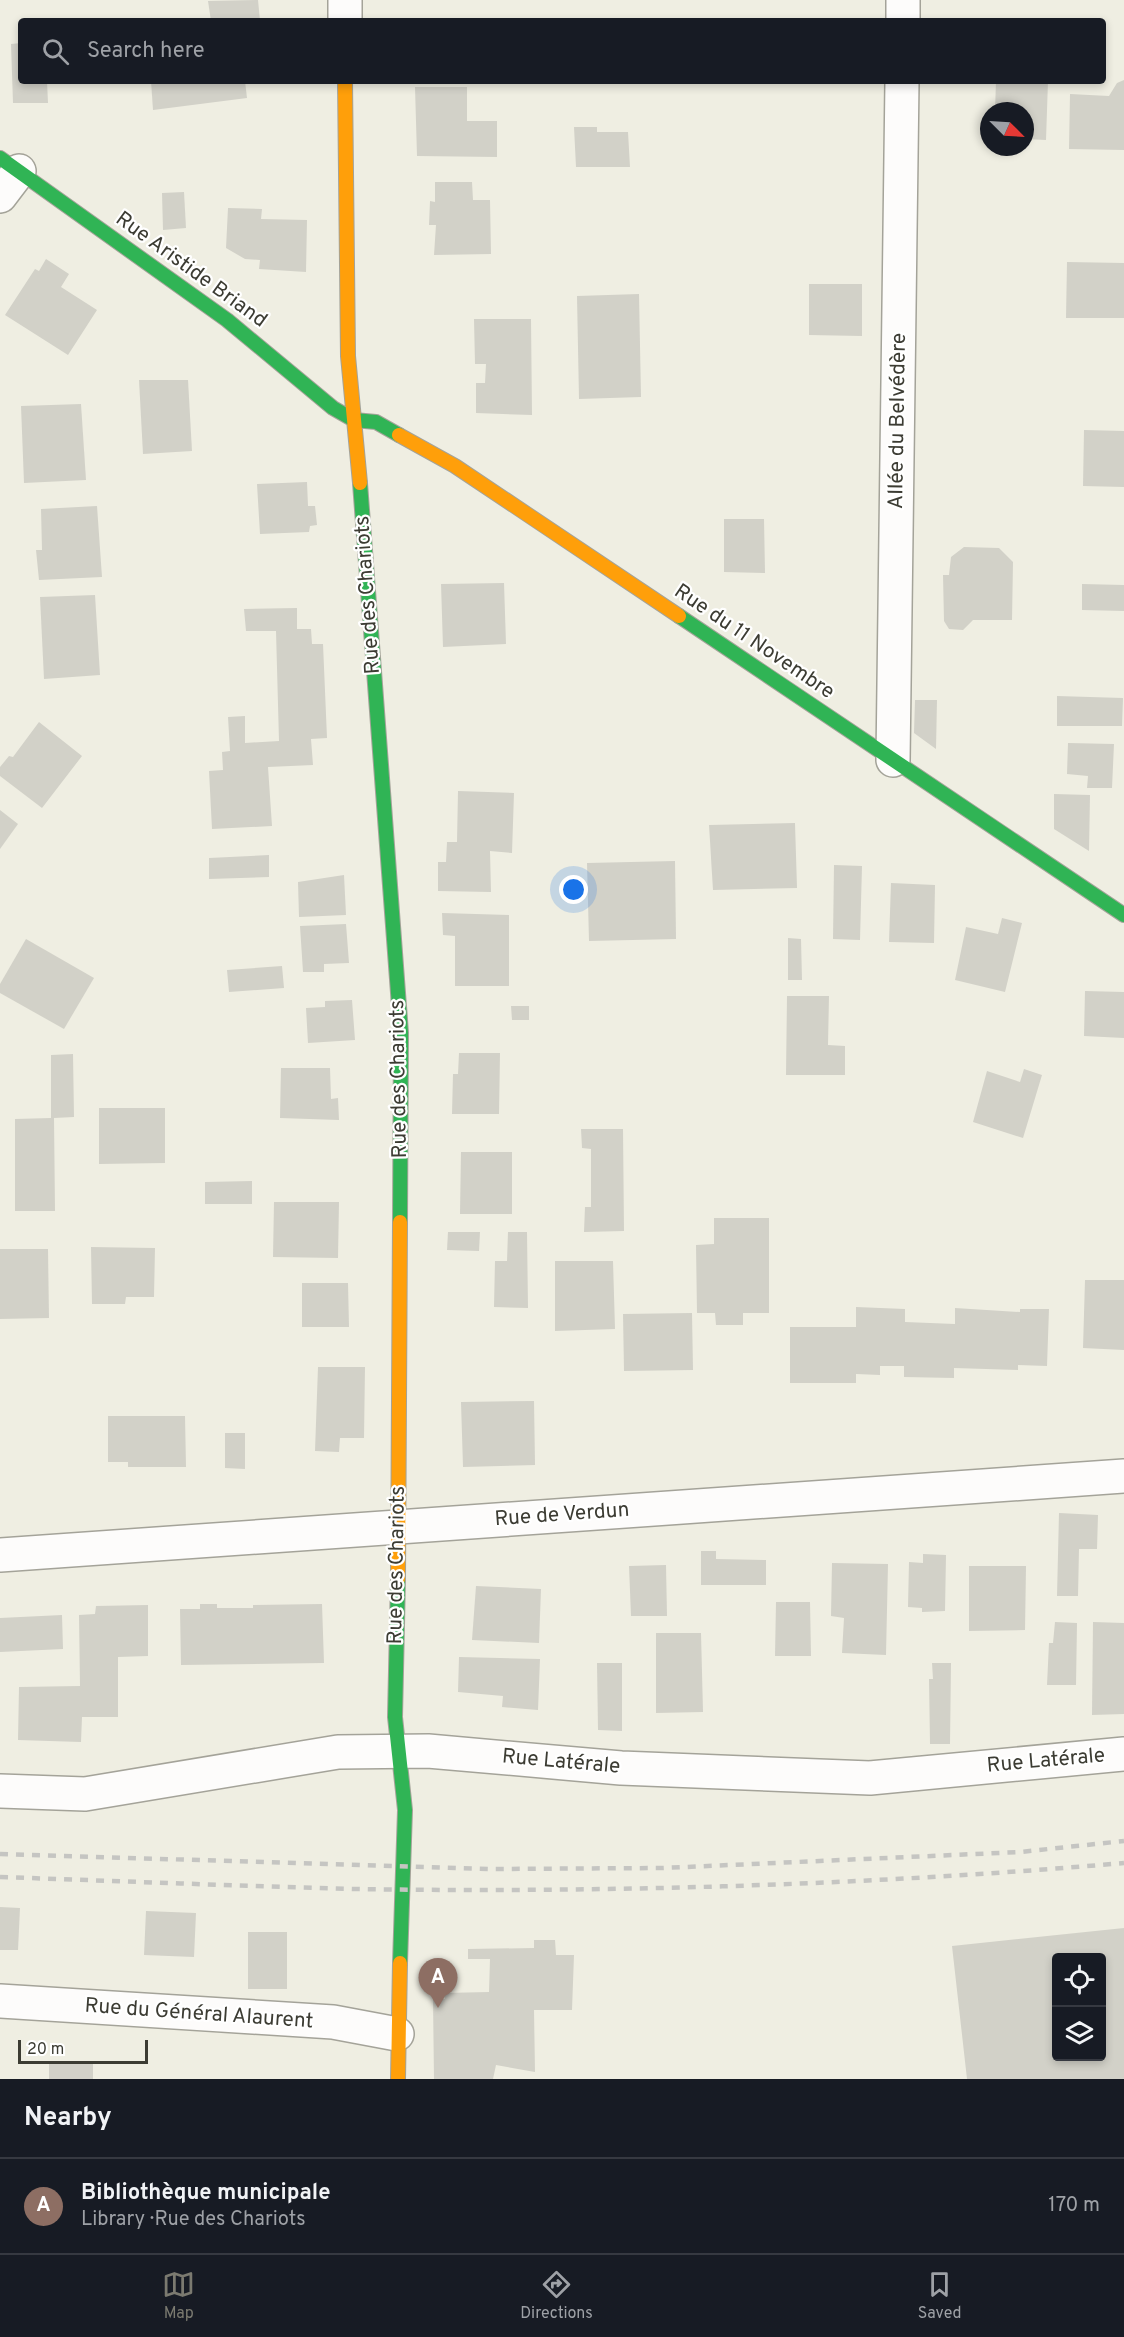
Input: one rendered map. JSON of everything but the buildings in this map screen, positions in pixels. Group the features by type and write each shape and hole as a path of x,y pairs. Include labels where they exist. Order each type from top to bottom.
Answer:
{"street":[{"path":"345,0 345,18"},
{"path":"903,0 903,18"},
{"name":"Rue des Chariots","path":"345,84 348,356 400,1032 399,1527 395,1718 405,1810 397,2034 398,2079"},
{"name":"Allée du Belvédère","path":"893,760 902,84"},
{"name":"Rue Aristide Briand","path":"6,175 227,320 333,408 354,420"},
{"name":"Rue du 11 Novembre","path":"354,420 376,422 455,466 1124,915"},
{"name":"Rue de Verdun","path":"0,1555 1124,1476"},
{"name":"Rue Latérale","path":"0,1791 84,1794 338,1752 398,1750 621,1768 870,1778 1124,1754"},
{"name":"Rue du Général Alaurent","path":"0,2001 333,2022 397,2034"}],"railway":[{"path":"0,1854 491,1869 663,1868 1020,1852 1124,1841"},
{"path":"0,1877 356,1889 548,1890 837,1882 1124,1863"}],"traffic: fast":[{"path":"0,158 227,320 333,408 354,420 376,422 399,435"},
{"path":"360,483 401,1033 400,1222"},
{"path":"679,616 1124,915"},
{"path":"398,1579 395,1717 405,1810 400,1963"}],"traffic: slow":[{"path":"345,84 348,356 360,483"},
{"path":"399,435 455,466 679,616"},
{"path":"398,1579 400,1222"},
{"path":"398,2079 400,1963"}],"place":[{"name":"Bibliothèque municipale","path":"438,2008"}]}
